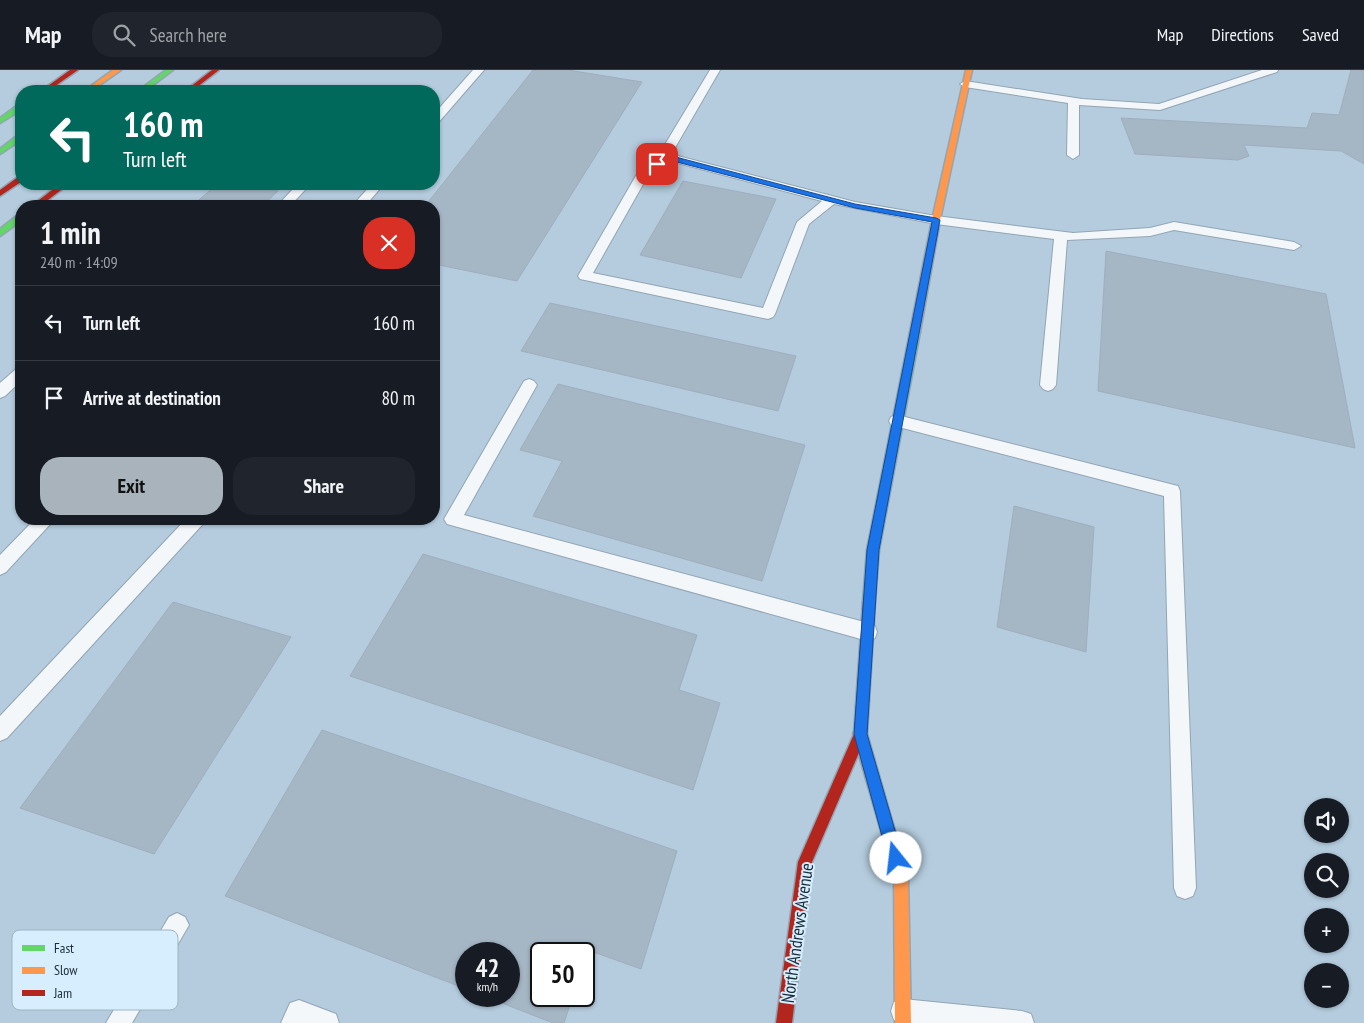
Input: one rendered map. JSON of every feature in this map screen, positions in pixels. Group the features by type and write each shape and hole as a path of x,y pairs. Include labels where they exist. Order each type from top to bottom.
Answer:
{"main road":[{"path":"53,85 75,70"},
{"path":"97,85 118,70"},
{"path":"149,85 170,70"},
{"path":"196,85 216,70"},
{"name":"North Andrews Avenue","path":"784,1023 805,862 860,734 873,550 936,220 969,70"},
{"path":"0,121 15,110"},
{"path":"0,152 15,142"},
{"path":"0,194 15,183"},
{"path":"43,200 57,190"},
{"path":"0,233 15,222"},
{"name":"North Andrews Avenue","path":"860,734 900,876 903,1017"}],"lane":[{"path":"440,114 479,70"},
{"path":"668,157 670,146 715,70"},
{"path":"965,84 1074,101 1160,107 1273,70"},
{"path":"1073,155 1074,101"},
{"path":"832,200 803,222 768,314 585,276 645,170 668,157 832,200 936,220 1073,237 1150,232 1174,226 1294,246"},
{"path":"289,200 299,190"},
{"path":"363,200 373,190"},
{"path":"1048,385 1061,236"},
{"path":"0,392 15,378"},
{"path":"529,385 453,519 868,632"},
{"path":"897,421 1172,491 1185,888"},
{"path":"0,567 40,525"},
{"path":"0,731 191,525"},
{"path":"174,930 177,925"},
{"path":"118,1023 126,1010"},
{"path":"293,1023 299,1012 328,1023"},
{"path":"903,1017 1022,1023"}],"building":[{"path":"533,70 568,70 642,82 517,281 440,265 440,200 430,200 438,190 440,190 440,187"},
{"path":"1351,70 1364,70 1364,164 1341,151 1244,145 1249,156 1238,160 1135,154 1121,118 1307,128 1312,113 1339,115"},
{"path":"683,181 776,199 741,278 640,255"},
{"path":"210,190 278,191 268,200 199,200"},
{"path":"1106,251 1326,294 1355,448 1098,391"},
{"path":"550,303 796,356 778,411 521,351"},
{"path":"558,384 805,445 762,581 533,516 562,461 520,450"},
{"path":"1014,506 1094,527 1086,652 997,627"},
{"path":"423,554 697,635 679,690 720,703 693,790 350,676"},
{"path":"173,602 291,637 154,854 20,808"},
{"path":"322,730 677,851 641,969 595,953 595,942 530,942 530,1007 569,1007 564,1023 553,1023 512,1007 520,1007 520,942 455,942 455,985 225,896"}],"traffic: fast":[{"path":"149,85 170,70"},
{"path":"0,121 15,111"},
{"path":"0,152 15,141"},
{"path":"0,233 15,222"},
{"path":"869,602 873,550 915,332"}],"traffic: slow":[{"path":"96,85 118,70"},
{"path":"915,332 936,220 969,70"},
{"path":"860,734 901,876 903,1023"}],"traffic: jam":[{"path":"53,85 75,70"},
{"path":"196,85 216,70"},
{"path":"0,194 15,183"},
{"path":"43,200 57,190"},
{"path":"784,1023 805,862 860,734 869,602"}],"route":[{"path":"657,164 668,157 855,206 936,220 873,550 860,734 896,858"}]}
